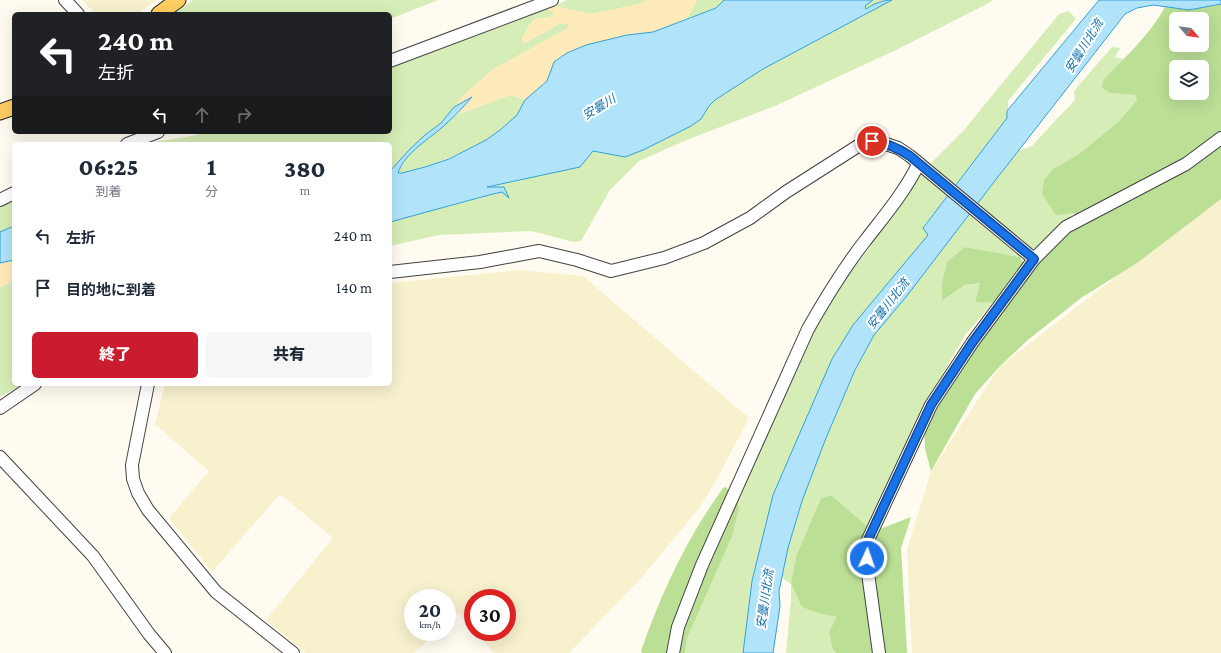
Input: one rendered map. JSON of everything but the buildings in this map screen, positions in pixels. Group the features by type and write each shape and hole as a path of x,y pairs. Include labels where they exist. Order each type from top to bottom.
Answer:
{"main road":[{"path":"162,12 178,0"},
{"path":"0,112 12,108"}],"street":[{"path":"65,0 76,12"},
{"path":"392,60 552,0"},
{"path":"132,142 153,134"},
{"path":"879,653 868,573 866,544 931,405 972,343 1030,256 1066,227 1186,164 1221,138"},
{"path":"392,272 480,262 539,251 577,260 611,271 664,258 704,243 750,218 786,192 858,146 872,141 898,148 919,163 1030,256"},
{"path":"673,653 678,627 702,565 808,329 826,297 864,242 909,183 919,163"},
{"path":"0,200 12,194"},
{"path":"0,408 32,386"},
{"path":"148,386 132,465 133,479 138,493 148,510 216,592 293,653"},
{"path":"0,458 93,556 149,634 165,653"}],"shaded area":[{"path":"82,0 157,0 140,12 94,12"},
{"path":"1221,196 1221,653 912,653 907,550 931,471 1000,366"},
{"path":"519,270 583,276 749,418 719,475 700,507 642,577 569,653 494,653 484,641 516,641 516,589 464,589 464,619 458,612 456,614 456,589 404,589 404,641 427,641 414,653 306,653 266,620 333,538 280,494 212,572 169,518 209,471 155,424 164,386 392,386 392,283"}],"green space":[{"path":"193,0 438,0 392,18 392,12 177,12"},
{"path":"567,0 648,0 640,4 591,14 554,6"},
{"path":"697,0 724,0 716,8 687,18"},
{"path":"873,0 886,0 866,9 865,6"},
{"path":"892,0 993,0 898,49 775,106 689,139 639,161 610,190 581,241 574,242 531,231 439,235 392,246 392,221 502,192 504,187 486,188 496,185 580,167 593,151 625,157 691,126 701,119 709,106 715,100 763,69"},
{"path":"528,4 547,9 556,14 549,17 535,19 528,27 522,39 525,43 559,24 568,23 568,28 494,69 464,95 441,123 410,149 392,169 392,142 156,142 199,134 392,134 392,57"},
{"path":"1221,4 1221,199 1137,263 1081,298 1029,339 1000,366 975,394 931,471 925,449 924,425 1005,303 975,302 980,283 965,285 942,301 942,284 947,262 965,247 1020,257 1027,269 1075,219 1074,213 1056,215 1042,194 1044,180 1053,169 1079,154 1118,122 1137,100 1136,95 1110,93 1102,88 1103,80 1145,36 1165,7 1189,10"},
{"path":"1069,11 1076,19 1008,101 1008,118 923,227 928,235 853,325 832,359 773,495 752,581 743,653 685,653 687,638 737,499 807,343 840,286 870,247 872,238 902,202 919,175 928,171 932,162 964,130 1059,14"},
{"path":"1112,47 1120,48 1115,57 1123,59 1103,80 1110,93 1137,95 1137,100 1118,122 1079,154 1053,169 1074,213 1035,248 1029,249 1020,257 965,247 943,301 965,285 980,283 975,301 993,303 965,335 933,391 875,513 867,526 831,495 821,498 797,554 821,614 837,617 833,649 836,653 786,653 791,584 782,578 788,548 802,501 815,465 855,370 874,335 906,297 1018,151 1032,146 1075,100 1074,91"},
{"path":"510,95 525,100 516,116 492,136 478,145 433,164 398,173 401,165 411,152 455,116"},
{"path":"12,199 12,227 0,232 0,205"},
{"path":"12,282 12,386 20,386 0,397 0,287"},
{"path":"726,487 737,499 739,508 732,536 687,638 685,653 642,653 641,651 657,608 676,566 710,507 723,488"},
{"path":"831,495 867,526 880,529 911,517 901,548 907,653 836,653 833,649 829,632 837,617 821,614 802,607 791,583 797,554 821,498"}],"sand":[{"path":"648,0 697,0 687,18 653,32 627,35 587,45 554,62 547,81 525,100 510,95 456,114 471,99 454,107 464,95 494,69 568,28 568,23 559,24 525,43 522,39 528,27 535,19 549,17 555,14 547,9 554,6 591,14 640,4"},
{"path":"12,260 12,282 0,287 0,263"}],"water":[{"name":"安曇川","path":"724,0 873,0 865,6 866,9 872,5 892,0 763,69 715,100 709,106 701,119 691,126 643,150 625,157 593,151 580,167 487,187 504,187 509,198 502,192 392,221 392,169 410,149 441,123 454,107 472,97 449,121 412,152 401,166 398,173 425,167 449,159 486,140 517,115 525,100 547,81 554,62 567,53 586,45 627,35 653,32 716,8"},
{"name":"安曇川北流","path":"1099,0 1221,0 1221,4 1189,10 1153,5 1137,8 1125,14 906,297 874,335 855,370 826,438 802,501 788,548 779,591 780,606 773,653 743,653 752,581 773,495 832,359 853,325 928,235 923,228 1007,118 1007,111"},
{"path":"12,227 12,260 0,263 0,232"}],"route":[{"path":"867,558 866,544 931,405 972,343 1034,259 910,156 898,148 872,141"}]}
